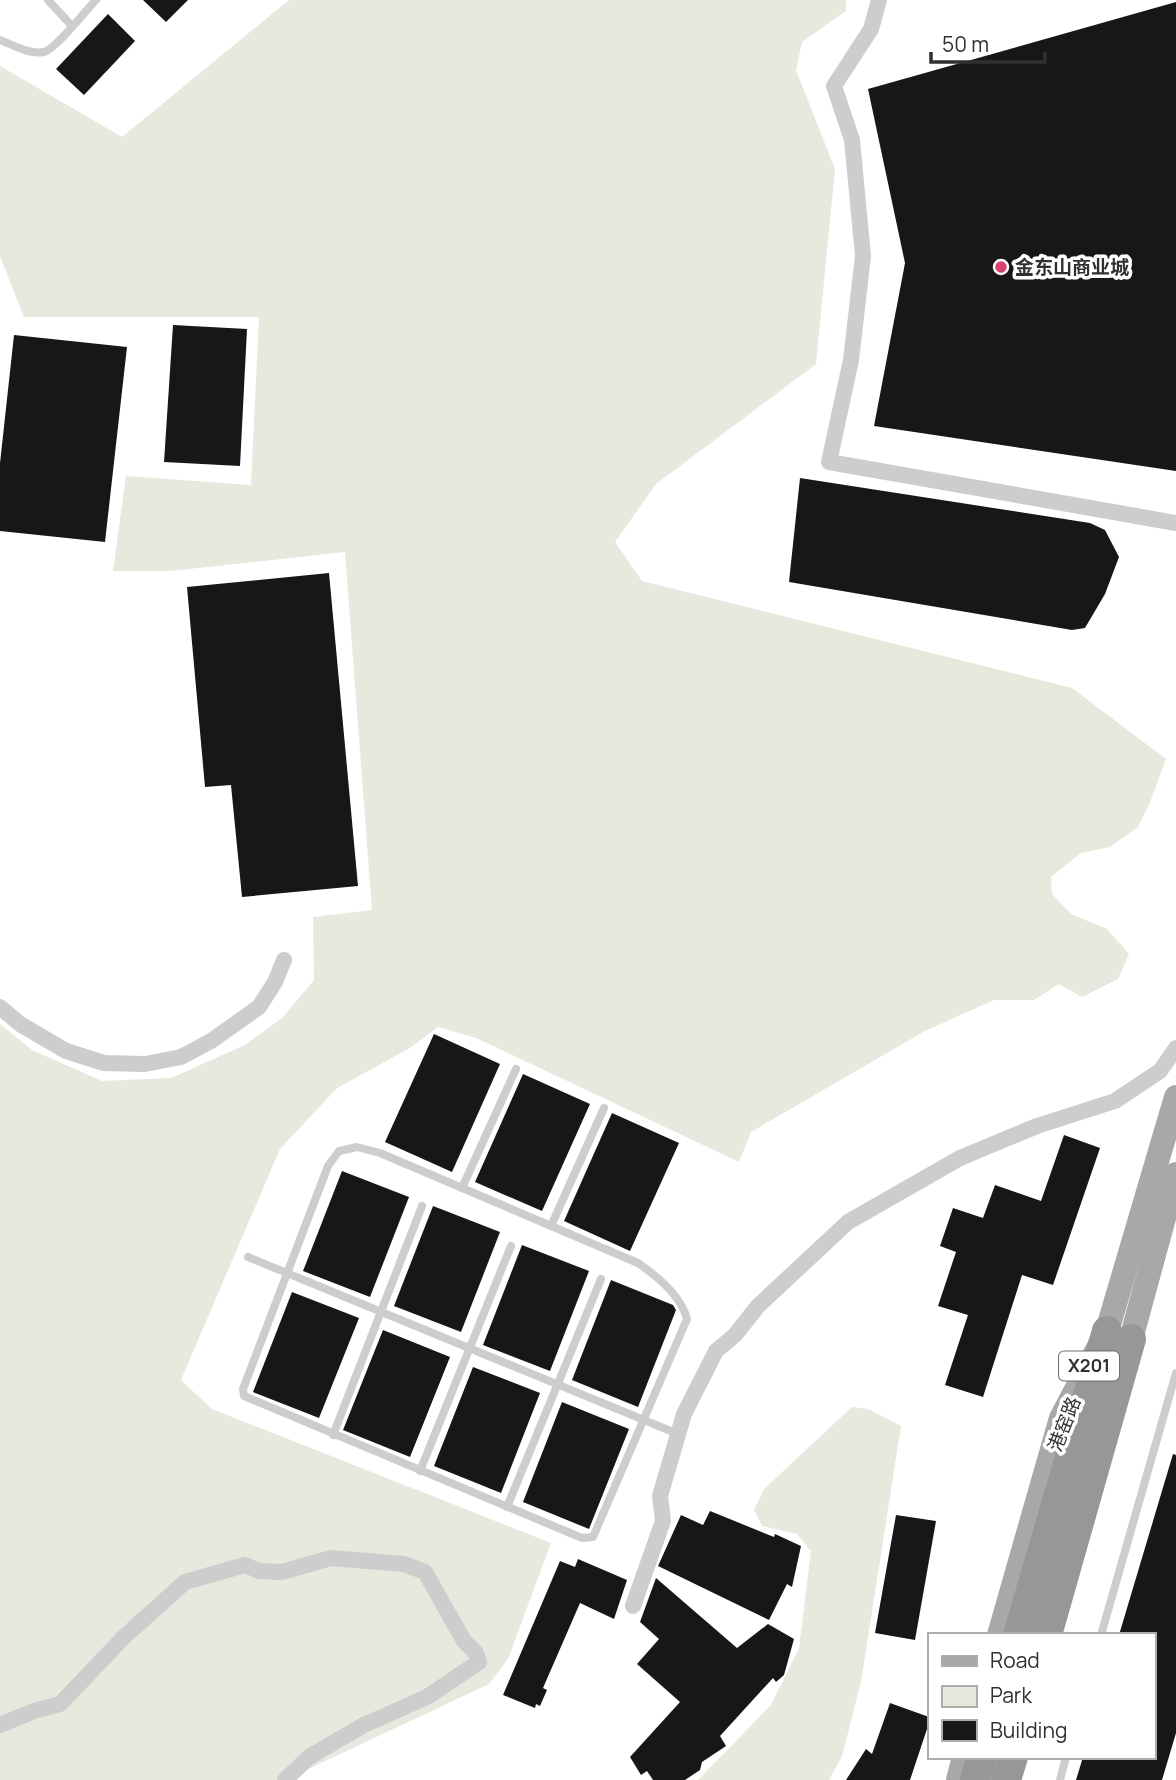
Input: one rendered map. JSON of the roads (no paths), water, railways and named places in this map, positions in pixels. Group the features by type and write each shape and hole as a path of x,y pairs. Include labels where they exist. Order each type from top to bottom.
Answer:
{"highway":[{"path":"1019,1633 1119,1335"},
{"path":"1047,1633 1119,1335"},
{"path":"975,1780 981,1759"},
{"path":"1006,1780 1012,1759"}],"main road":[{"name":"港窑路","path":"1060,1633 1115,1440 1119,1335 1176,1097"},
{"name":"港窑路","path":"1000,1633 1062,1418 1119,1335 1176,1174"},
{"path":"958,1780 963,1759"},
{"path":"1017,1780 1023,1759"}],"street":[{"path":"879,0 871,29 834,86 852,140 863,256 851,360 829,462 1176,523"},
{"path":"0,1007 20,1024 66,1051 104,1063 145,1064 181,1057 211,1041 259,1007 275,982 284,960"},
{"path":"633,1606 663,1521 660,1496 684,1414 716,1352 735,1335 758,1306 848,1222 960,1158 1037,1126 1115,1101 1160,1071 1176,1048"},
{"path":"0,1725 60,1704 125,1636 186,1582 245,1565 259,1571 282,1572 331,1558 404,1564 425,1572 479,1662 427,1697 364,1725 309,1756 285,1780"}],"lane":[{"path":"48,0 71,25"},
{"path":"0,40 26,51 43,52 55,46 96,0"},
{"path":"462,1188 516,1069"},
{"path":"551,1226 604,1108"},
{"path":"357,1147 380,1153 551,1226 638,1263 652,1273 684,1306 687,1319 593,1537 582,1538 244,1396 243,1389 328,1166 339,1151 357,1147"},
{"path":"333,1435 422,1206"},
{"path":"420,1471 511,1246"},
{"path":"248,1257 678,1434"},
{"path":"507,1507 601,1279"},
{"path":"1102,1633 1176,1373"},
{"path":"1059,1780 1065,1759"}],"place":[{"name":"金东山商业城","path":"1001,267"}]}
